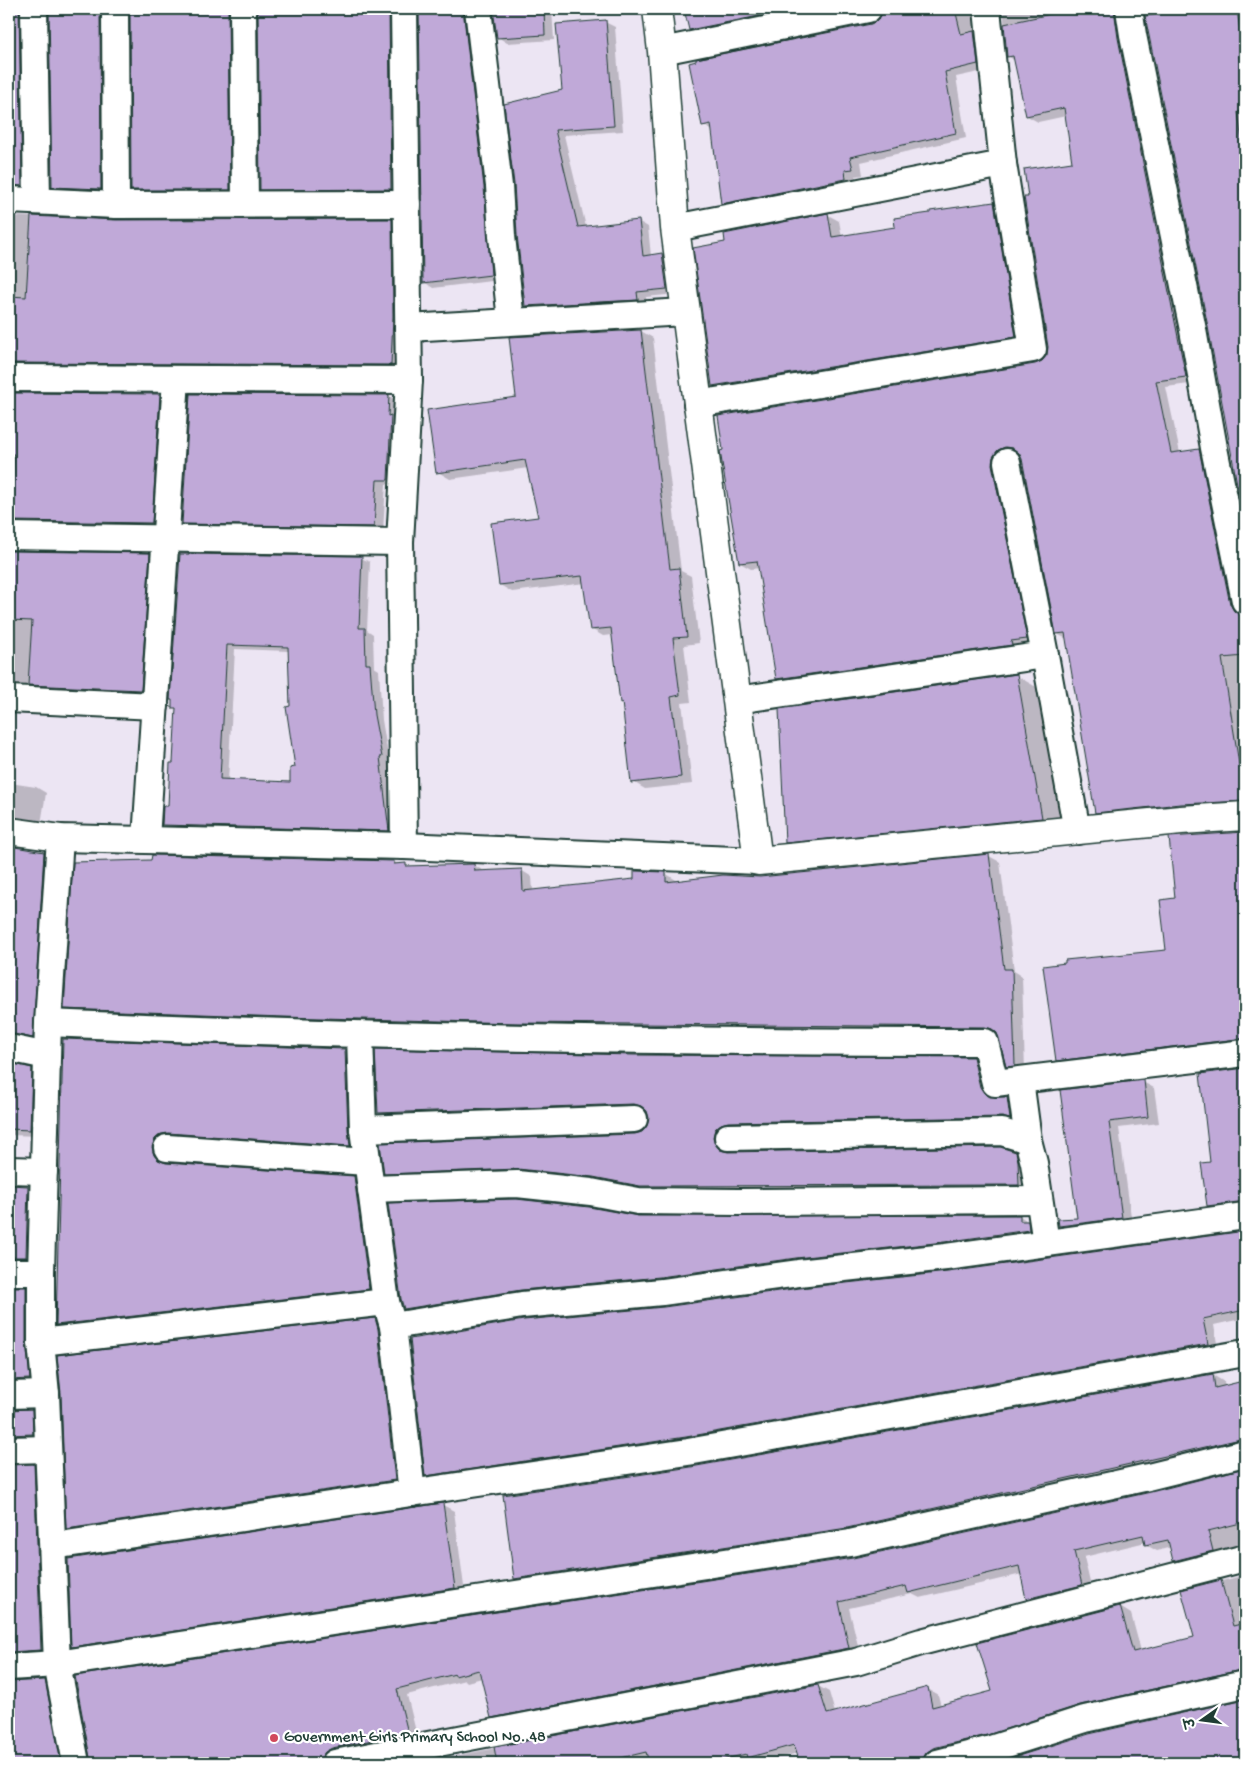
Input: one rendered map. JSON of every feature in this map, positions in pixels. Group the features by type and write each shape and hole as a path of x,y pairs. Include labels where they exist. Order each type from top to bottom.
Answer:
{"street":[{"path":"34,9 37,201"},
{"path":"115,9 116,205"},
{"path":"243,9 245,204"},
{"path":"404,9 409,380 400,542 404,846"},
{"path":"478,9 499,186 511,321"},
{"path":"657,9 662,51 675,228 758,861"},
{"path":"662,51 868,9"},
{"path":"698,404 1033,349 1003,164 987,9"},
{"path":"1129,9 1132,35 1193,330 1214,448 1245,601"},
{"path":"675,228 1003,164"},
{"path":"9,200 116,205 407,204"},
{"path":"408,328 685,312"},
{"path":"9,378 409,380"},
{"path":"146,839 176,379"},
{"path":"1008,462 1078,831"},
{"path":"9,536 400,542"},
{"path":"737,700 1045,655"},
{"path":"9,699 155,706"},
{"path":"9,831 60,838 404,846 758,861 1181,820 1245,816"},
{"path":"60,838 48,1023 41,1272 41,1342 46,1394 56,1664 76,1763"},
{"path":"48,1023 360,1035 750,1042 985,1042 995,1083 1245,1053"},
{"path":"360,1035 363,1129 390,1314 412,1493"},
{"path":"9,1048 47,1056"},
{"path":"1020,1080 1028,1140 1034,1163 1046,1243"},
{"path":"363,1129 634,1120"},
{"path":"728,1137 1002,1132 1028,1140"},
{"path":"167,1148 367,1162"},
{"path":"9,1170 44,1171"},
{"path":"371,1189 517,1184 591,1192 638,1201 1039,1200"},
{"path":"41,1342 522,1305 662,1292 798,1273 946,1257 1245,1216"},
{"path":"9,1272 41,1272"},
{"path":"53,1546 688,1452 1245,1353"},
{"path":"9,1394 46,1394"},
{"path":"9,1450 48,1449"},
{"path":"9,1667 56,1664 850,1543 1148,1477 1245,1453"},
{"path":"335,1763 856,1662 921,1642 1245,1558"},
{"path":"938,1763 991,1749 1085,1719 1245,1684"}],"building":[{"path":"9,9 19,9 22,186 9,185"},
{"path":"49,9 95,9 95,13 100,13 101,189 52,187"},
{"path":"174,9 228,9 230,190 131,190 130,13 174,13"},
{"path":"258,9 389,9 391,189 260,190"},
{"path":"419,9 463,9 484,187 491,275 423,283"},
{"path":"493,9 544,9 545,35 497,38"},
{"path":"684,9 794,9 689,30"},
{"path":"883,9 955,9 961,34 974,31 978,64 945,72 956,133 850,157 853,169 845,170 846,179 721,204 711,124 702,126 689,63 696,61 696,59 871,24 878,20"},
{"path":"1074,9 1114,9 1118,38 1186,377 1156,381 1171,453 1199,449 1230,604 1234,611 1245,616 1245,656 1222,658 1245,801 1180,804 1095,813 1065,633 1056,634 1022,459 1019,453 1012,448 1005,447 998,450 993,457 992,464 1027,639 1011,641 1012,645 776,679 757,561 739,563 720,451 723,450 718,416 1035,364 1042,361 1047,355 1048,347 1024,197 1028,197 1024,169 1072,162 1064,108 1026,116 1013,56 1007,57 1004,24"},
{"path":"1197,9 1237,9 1243,55 1239,56 1245,111 1238,112 1245,166 1245,218 1241,218 1245,252 1245,527 1208,327 1145,16"},
{"path":"606,20 614,126 555,130 578,227 639,220 643,256 662,253 667,289 637,292 638,300 525,306 517,235 514,184 504,104 562,90 556,24"},
{"path":"994,202 1016,337 712,386 693,248 725,242 724,234 828,213 832,237 895,227 894,218"},
{"path":"31,216 116,220 392,219 393,316 391,365 9,363 9,296 26,297"},
{"path":"641,330 670,569 679,568 687,637 673,638 680,695 671,697 681,777 631,783 611,628 590,630 582,576 499,585 491,523 538,517 525,460 436,473 427,410 516,397 509,337"},
{"path":"9,393 160,394 152,523 11,521 14,454 9,454"},
{"path":"190,394 389,395 388,416 391,415 388,480 377,480 374,527 182,524"},
{"path":"11,551 150,553 141,690 28,685 32,621 9,620"},
{"path":"180,554 362,556 359,628 365,628 366,664 370,664 374,715 382,757 380,757 389,831 162,825 163,806 168,806 170,763 173,763 176,708 172,708 172,700 170,700","holes":["227,645 288,647 290,706 286,707 295,767 290,768 290,782 220,779"]},
{"path":"1017,674 1042,818 785,843 779,709"},
{"path":"1245,832 1245,1038 1056,1061 1043,966 1065,963 1065,960 1166,950 1160,900 1175,898 1169,837"},
{"path":"9,846 44,852 33,1038 9,1033"},
{"path":"989,854 1004,969 1012,969 1015,1066 1006,1067 997,1033 985,1027 517,1023 64,1009 73,862 151,860 152,855 394,861 394,864 406,863 406,866 474,864 475,871 522,869 523,891 634,879 634,871 666,872 666,882 723,875 760,877"},
{"path":"63,1039 345,1049 350,1146 168,1133 161,1134 155,1139 152,1147 154,1155 158,1160 166,1163 354,1176 369,1289 56,1325"},
{"path":"375,1049 634,1055 973,1057 980,1087 990,1097 1007,1097 1010,1119 1002,1117 728,1122 721,1124 715,1129 713,1137 715,1144 720,1150 728,1152 1000,1147 1016,1152 1019,1185 640,1186 593,1177 518,1169 384,1174 380,1143 635,1134 642,1132 647,1126 649,1118 647,1111 641,1106 633,1104 378,1113"},
{"path":"9,1063 32,1068 30,1130 9,1129"},
{"path":"1245,1068 1245,1201 1207,1206 1201,1163 1210,1162 1200,1074"},
{"path":"1144,1080 1148,1117 1109,1122 1122,1218 1059,1226 1058,1219 1077,1218 1060,1090"},
{"path":"9,1185 28,1186 26,1257 9,1257"},
{"path":"516,1199 589,1207 638,1216 1020,1215 1020,1221 1028,1221 1029,1230 944,1242 796,1258 660,1277 521,1290 404,1309 388,1203"},
{"path":"1245,1231 1245,1310 1203,1319 1208,1344 686,1437 425,1476 410,1339 524,1320 664,1307 800,1288 948,1272"},
{"path":"9,1287 26,1287 26,1342 30,1379 9,1380"},
{"path":"375,1318 378,1329 395,1480 66,1529 61,1393 57,1355"},
{"path":"1213,1374 1215,1388 1239,1382 1241,1388 1245,1387 1245,1438 847,1528 514,1579 503,1495 691,1467"},
{"path":"32,1409 33,1434 9,1435 9,1410"},
{"path":"34,1464 41,1650 9,1652 9,1465"},
{"path":"1245,1468 1245,1522 1208,1531 1213,1551 1173,1561 1168,1540 1145,1545 1143,1535 1074,1551 1082,1585 1026,1599 1019,1566 908,1593 906,1586 839,1602 849,1648 491,1718 479,1670 455,1676 455,1674 397,1689 408,1733 332,1748 325,1752 321,1760 305,1763 91,1763 75,1676 853,1558 1151,1492"},
{"path":"443,1503 455,1588 71,1647 68,1559"},
{"path":"1221,1580 1233,1626 1245,1623 1245,1669 1080,1705 987,1735 933,1748 926,1753 922,1763 800,1763 794,1745 747,1758 746,1754 709,1763 649,1763 646,1752 600,1763 497,1763 494,1747 818,1685 827,1714 928,1687 932,1707 992,1691 977,1643 1120,1606 1133,1652 1194,1637 1181,1590"},
{"path":"45,1680 61,1763 9,1763 9,1682"},
{"path":"1245,1699 1245,1763 996,1763 1089,1734"}],"place":[{"name":"Government Girls Primary School No. 48","path":"274,1738"}]}
